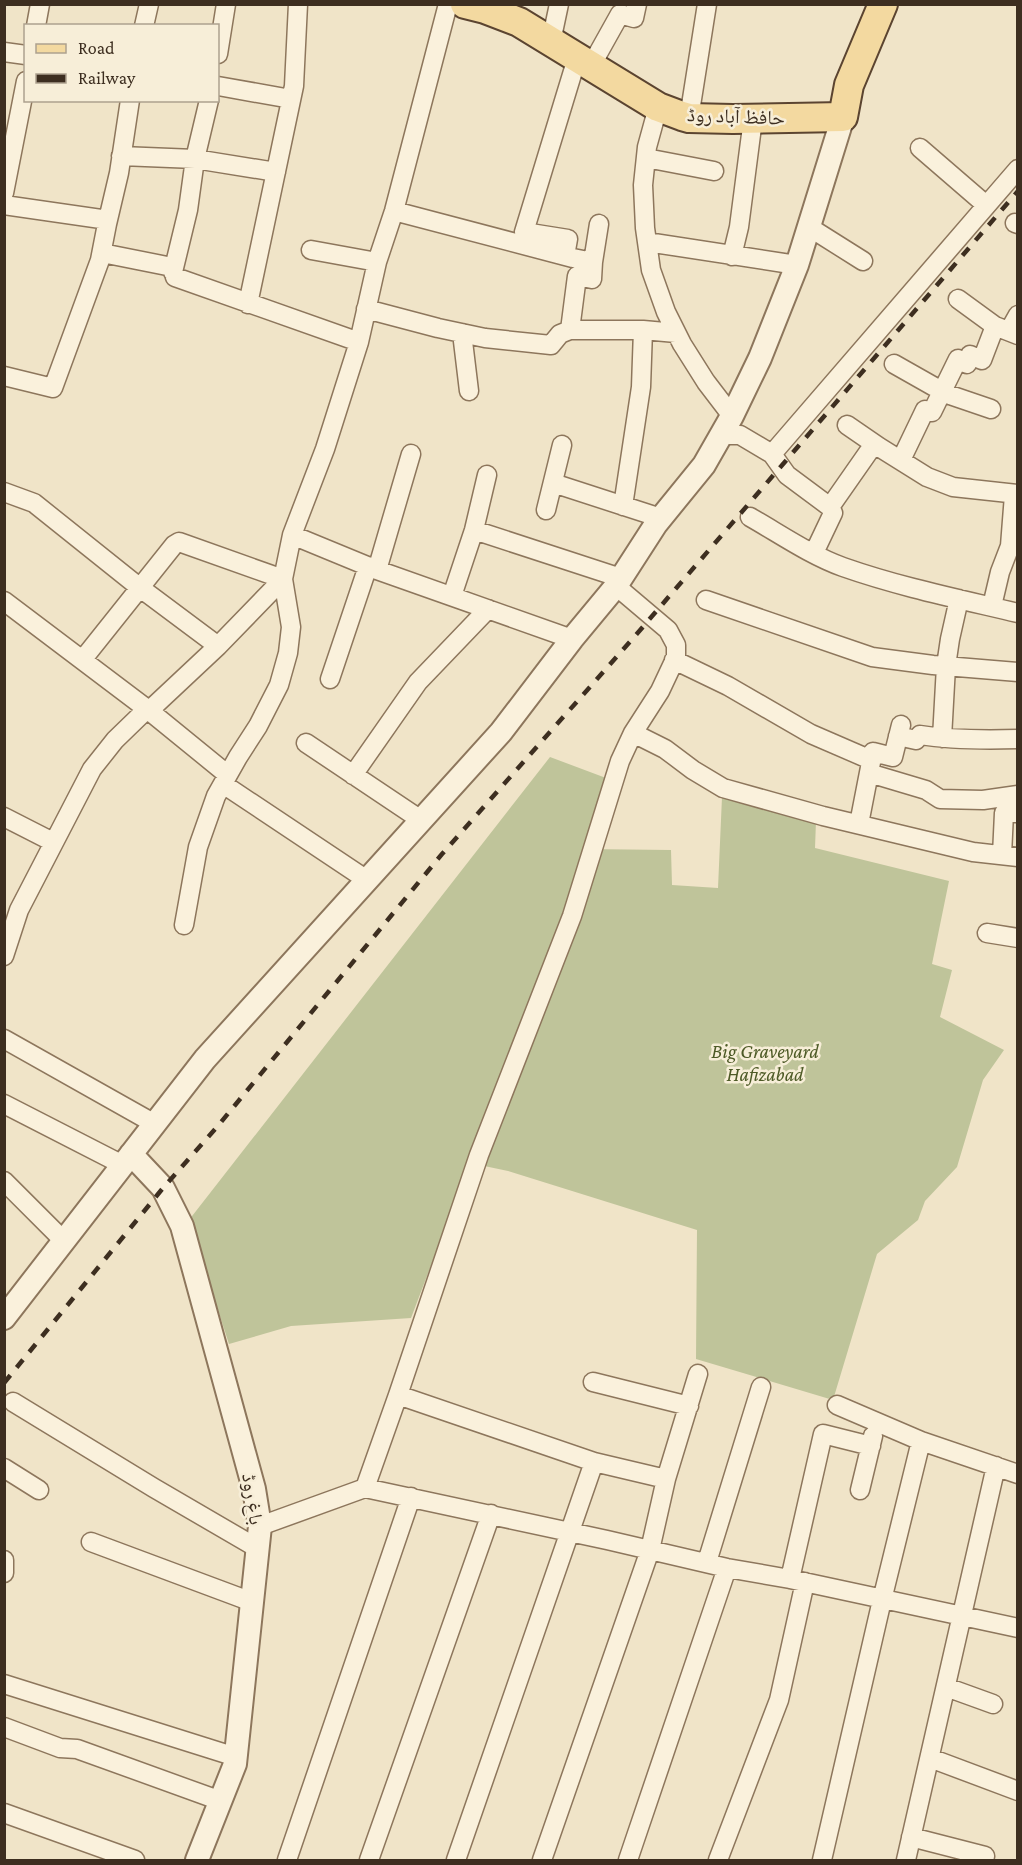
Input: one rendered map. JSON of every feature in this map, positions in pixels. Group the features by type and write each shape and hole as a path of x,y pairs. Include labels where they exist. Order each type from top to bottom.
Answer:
{"main road":[{"name":"حافظ آباد روڈ","path":"465,4 519,22 658,107 689,118 843,117"},
{"path":"843,117 849,85 883,4"}],"street":[{"path":"36,24 40,4"},
{"path":"144,24 148,4"},
{"path":"219,48 226,4"},
{"path":"248,304 294,86 298,4"},
{"path":"184,925 198,847 216,796 258,726 279,685 288,652 291,627 283,579 292,535 325,450 359,342 377,262 394,211 448,4"},
{"path":"551,42 559,4"},
{"path":"565,256 568,239 524,231 584,62 620,14 634,18 637,4"},
{"path":"689,118 707,4"},
{"path":"4,51 24,55"},
{"path":"219,86 291,99"},
{"path":"4,193 24,91"},
{"path":"4,376 53,388 102,253 130,102"},
{"path":"174,272 188,210 195,159 209,102"},
{"path":"658,107 647,147 643,185 651,270 676,333 706,382 732,416"},
{"path":"4,1318 205,1059 501,732 618,582 661,518 704,465 732,416 760,358 796,266 843,117"},
{"path":"732,256 740,217 753,119"},
{"path":"920,148 986,205"},
{"path":"121,156 195,159 276,172"},
{"path":"646,158 714,171"},
{"path":"772,454 1017,169"},
{"path":"4,205 108,220"},
{"path":"394,211 593,262"},
{"path":"570,330 578,276 592,279 599,224"},
{"path":"809,227 863,261"},
{"path":"647,242 796,266"},
{"path":"311,250 377,262"},
{"path":"102,253 172,267 175,277 359,342"},
{"path":"958,299 1007,330"},
{"path":"366,309 485,338 551,345 560,334 570,330 643,330 676,333"},
{"path":"901,460 925,410 932,412 958,359 967,364 970,355 982,360 1017,315"},
{"path":"623,506 641,387 643,330"},
{"path":"462,333 470,391"},
{"path":"894,364 942,391 991,409"},
{"path":"847,425 927,477 953,487 1016,494 1010,546 1000,572 992,606"},
{"path":"721,435 740,435 772,454 787,475 830,507 832,513 814,553"},
{"path":"830,507 874,444"},
{"path":"546,510 562,446"},
{"path":"330,679 372,568 411,454"},
{"path":"452,596 474,531 487,475"},
{"path":"553,483 661,518"},
{"path":"4,492 34,503 218,646"},
{"path":"750,517 841,566 923,591 1017,613"},
{"path":"365,1488 478,1155 572,916 620,761 633,733 660,691 674,660 676,645 668,630 618,582 474,531"},
{"path":"292,535 372,568 572,639"},
{"path":"82,659 174,545 179,542 283,579"},
{"path":"4,956 12,907 53,842 92,769 115,740 218,646 283,579"},
{"path":"942,738 946,666 960,599"},
{"path":"706,600 872,657 1017,672"},
{"path":"4,601 147,709 226,779 367,880"},
{"path":"353,775 418,682 488,609"},
{"path":"674,660 728,686 870,766 926,790 940,799 983,800 1017,795"},
{"path":"859,824 873,752 893,757 899,731 916,740 920,735 990,740 1017,739"},
{"path":"633,733 665,749 693,771 723,788 973,852 1010,856 1004,813 1017,813"},
{"path":"306,743 421,820"},
{"path":"4,817 53,842"},
{"path":"987,933 1017,938"},
{"path":"4,1039 155,1124"},
{"path":"4,1104 127,1160"},
{"name":"باغ روڈ","path":"127,1160 162,1188 182,1226 254,1489 258,1537 236,1757 197,1860"},
{"path":"4,1181 64,1241"},
{"path":"542,1860 650,1550 666,1479 698,1374"},
{"path":"593,1382 688,1406"},
{"path":"707,1562 760,1387"},
{"path":"398,1395 594,1462 666,1479"},
{"path":"13,1402 154,1488 258,1537 365,1488 491,1514 727,1568 1017,1628"},
{"path":"837,1405 921,1441 1017,1474"},
{"path":"860,1490 876,1422"},
{"path":"718,1860 779,1700 824,1434 871,1446"},
{"path":"822,1860 921,1441"},
{"path":"456,1860 594,1462"},
{"path":"906,1860 996,1466"},
{"path":"4,1468 39,1490"},
{"path":"287,1860 411,1497"},
{"path":"369,1860 491,1514"},
{"path":"91,1542 252,1602"},
{"path":"4,1560 6,1561 4,1573"},
{"path":"628,1860 727,1568"},
{"path":"4,1684 236,1757"},
{"path":"946,1687 993,1704"},
{"path":"4,1726 60,1748 77,1749 221,1801"},
{"path":"930,1758 1017,1791"},
{"path":"4,1813 135,1860"},
{"path":"911,1837 985,1856 984,1860"}],"green space":[{"name":"Big Graveyard Hafizabad","path":"550,757 606,778 584,849 671,850 672,885 718,888 722,797 816,821 815,848 949,881 932,964 952,970 940,1017 1004,1050 983,1080 957,1167 925,1201 918,1220 877,1254 833,1400 696,1359 697,1230 508,1171 470,1163 411,1318 291,1326 229,1344 189,1220"}],"railway":[{"path":"4,1383 163,1188 217,1127 442,854 635,636 1018,191"}]}
